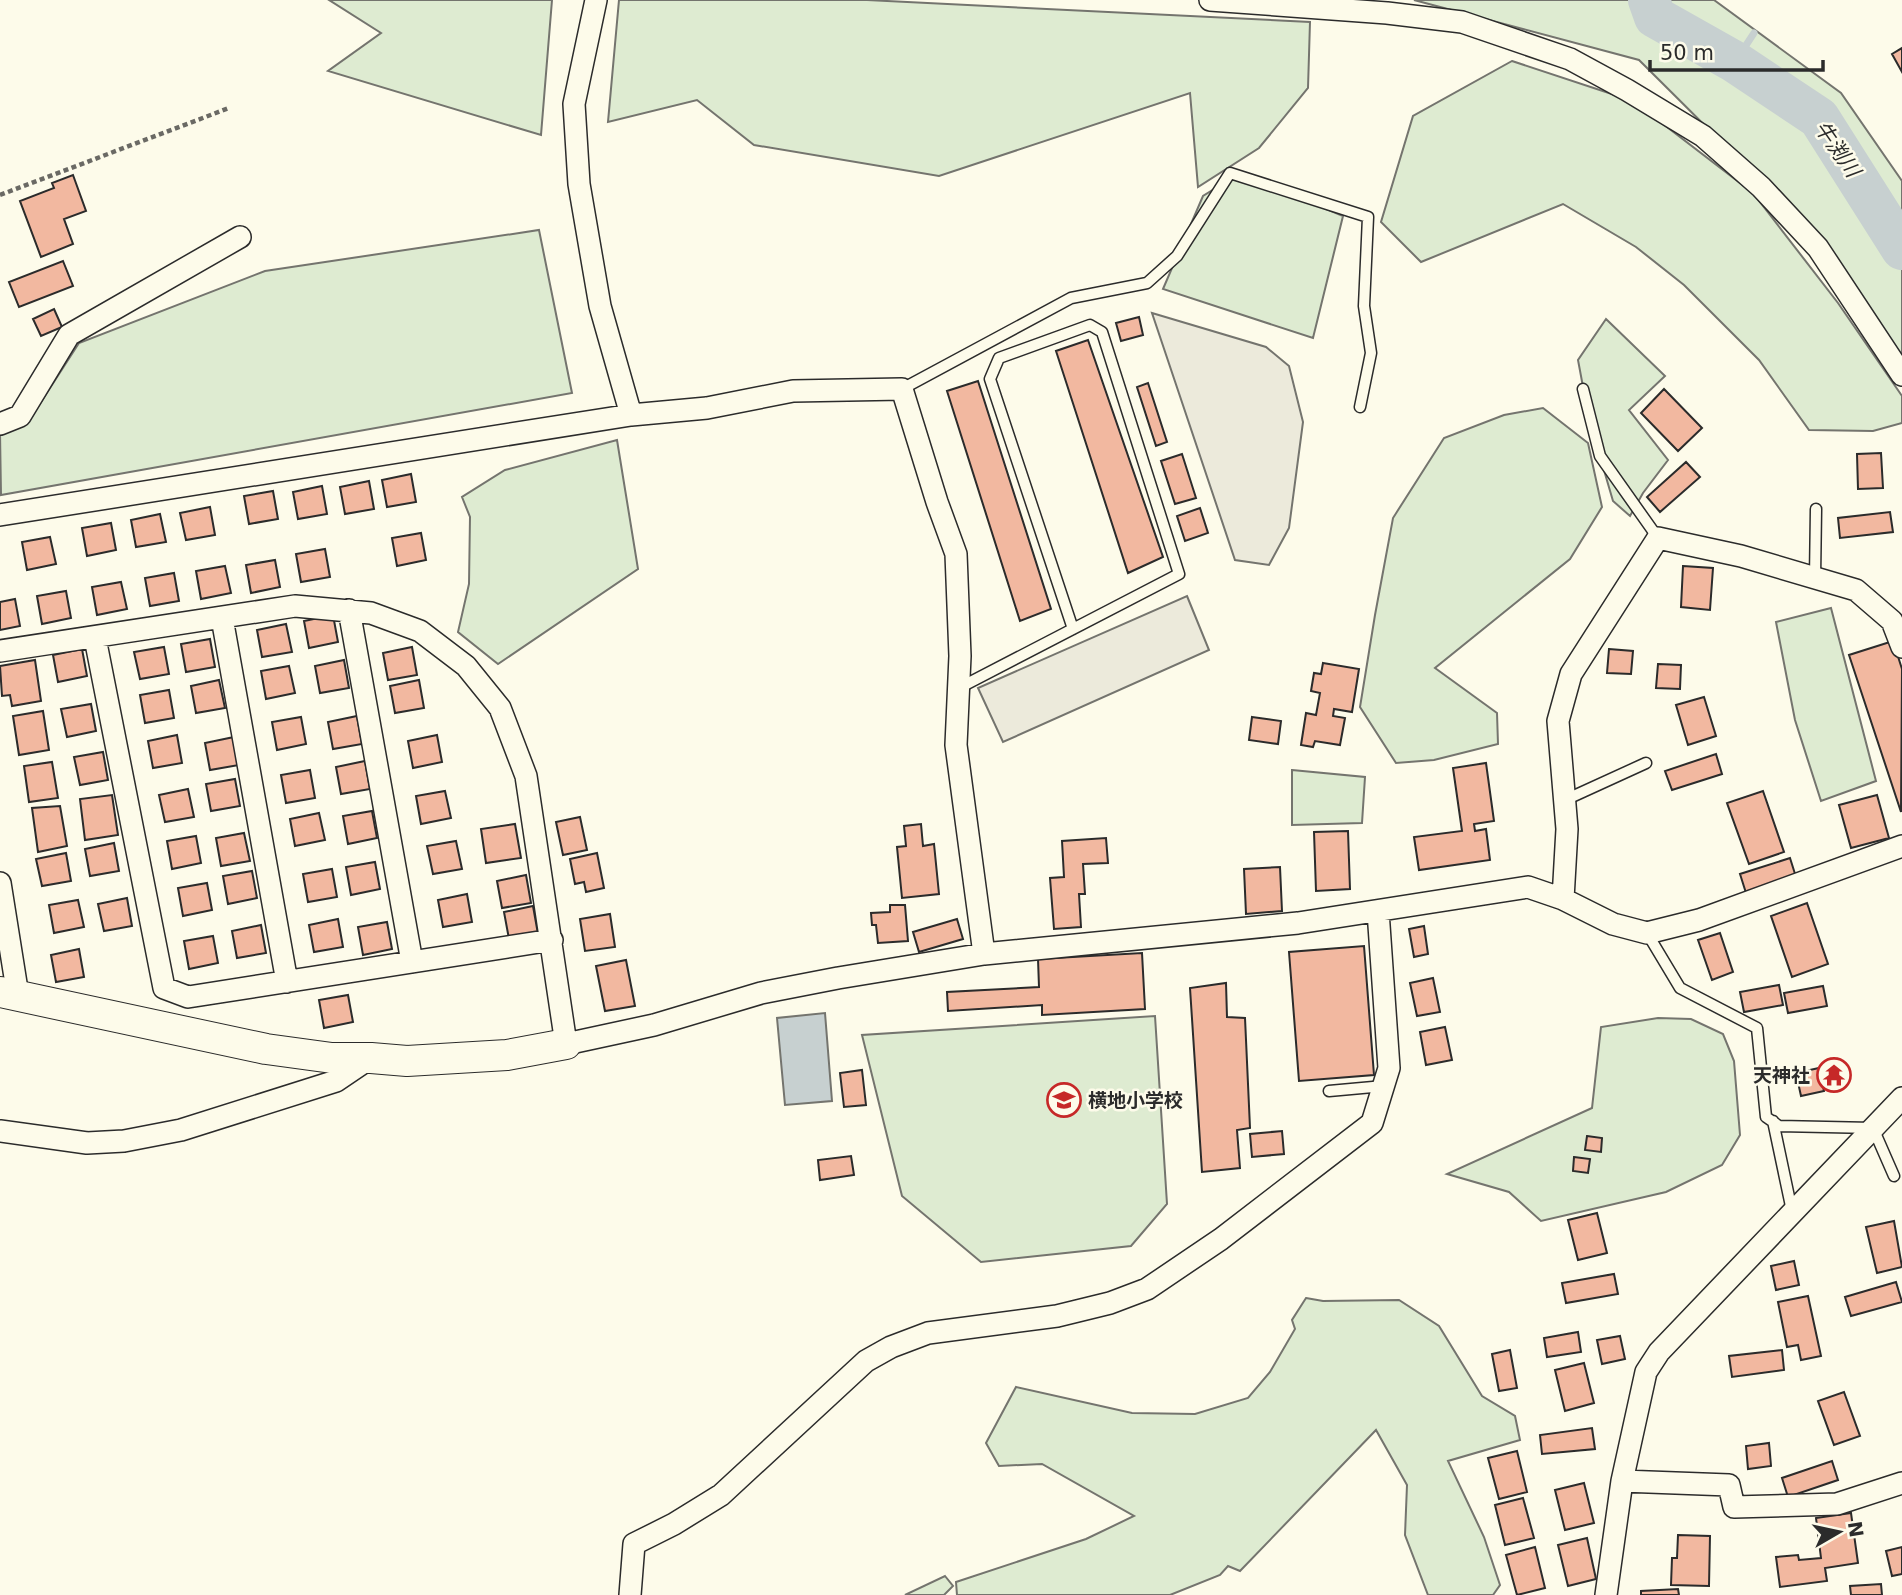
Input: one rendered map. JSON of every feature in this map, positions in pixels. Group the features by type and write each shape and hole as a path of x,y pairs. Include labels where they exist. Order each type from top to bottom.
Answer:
{"street":[{"path":"596,0 574,104 579,184 600,306 631,415"},
{"path":"1210,0 1387,13 1462,22 1570,59 1628,90 1703,136 1761,187 1818,248 1902,375"},
{"path":"0,424 20,416 69,335 240,237"},
{"path":"0,514 631,415 707,408 793,391 902,389 956,554 960,656 956,745 984,954"},
{"path":"1563,899 1567,829 1558,721 1571,674 1658,537 1741,556 1856,590 1892,621 1902,647"},
{"path":"0,651 295,606 370,612 420,631 466,666 500,708 526,776 566,1044"},
{"path":"349,610 412,962"},
{"path":"222,618 287,982"},
{"path":"95,638 164,988 188,997 551,940"},
{"path":"0,883 9,994 266,1049 332,1058 407,1061 508,1055 654,1025 761,993 984,954 1298,923 1528,887 1563,899 1613,924 1647,933 1699,920 1902,846"},
{"path":"630,1595 634,1544 674,1524 722,1494 866,1362 891,1347 928,1333 1057,1316 1110,1303 1147,1289 1221,1239 1372,1123 1389,1068 1378,911"},
{"path":"0,1131 87,1143 135,1139 181,1129 336,1081 371,1058"},
{"path":"1606,1595 1622,1481 1646,1373 1659,1352 1902,1098"},
{"path":"1622,1481 1729,1485 1734,1507 1837,1504 1902,1483"}],"lane":[{"path":"902,389 1072,298 1147,283 1177,256 1230,173 1368,217 1364,306 1371,353 1360,407"},
{"path":"959,688 1179,575 1102,332 1090,325 999,358 990,379 1073,629"},
{"path":"1583,389 1600,456 1658,537"},
{"path":"1815,578 1816,509"},
{"path":"1565,800 1646,763"},
{"path":"1647,933 1680,988 1758,1028 1766,1117 1779,1126 1873,1128 1894,1175"},
{"path":"1329,1091 1384,1086"},
{"path":"1773,1121 1791,1211"}],"path":[{"path":"0,195 229,108"}],"green space":[{"path":"329,0 552,0 541,135 328,71 381,33"},
{"path":"619,0 867,0 1310,22 1308,88 1259,148 1198,187 1190,93 939,176 754,145 697,100 608,122"},
{"path":"1414,0 1714,0 1841,93 1902,181 1902,359 1833,253 1639,60"},
{"path":"1512,61 1633,101 1753,193 1838,303 1902,396 1902,423 1873,431 1809,430 1759,360 1684,285 1636,247 1563,204 1421,262 1381,222 1413,116"},
{"path":"1240,173 1343,216 1313,338 1163,289 1203,196"},
{"path":"539,230 572,393 1,495 0,432 30,419 79,343 265,271"},
{"path":"1606,319 1665,376 1629,410 1668,460 1643,493 1630,516 1613,501 1589,419 1578,360"},
{"path":"1543,408 1588,443 1602,507 1570,559 1435,668 1497,713 1498,744 1434,760 1396,763 1360,707 1393,518 1444,438 1504,415"},
{"path":"617,440 638,569 498,664 458,632 469,584 470,517 462,497 505,470"},
{"path":"1831,608 1876,781 1821,801 1795,720 1776,622"},
{"path":"1292,770 1365,777 1362,823 1292,825"},
{"path":"1155,1016 1167,1204 1131,1246 981,1262 902,1196 862,1035"},
{"path":"1658,1018 1691,1019 1723,1034 1734,1061 1740,1135 1722,1165 1666,1192 1541,1221 1509,1192 1447,1174 1592,1108 1601,1027"},
{"path":"1306,1298 1323,1301 1399,1300 1439,1326 1482,1396 1515,1416 1520,1440 1448,1461 1484,1537 1500,1585 1493,1595 1428,1595 1405,1535 1407,1485 1376,1430 1240,1571 1228,1566 1220,1575 1170,1595 957,1595 956,1582 1086,1539 1134,1516 1042,1464 999,1466 986,1443 1016,1387 1132,1413 1195,1414 1248,1398 1270,1372 1295,1329 1292,1320"},
{"path":"945,1576 953,1586 944,1595 905,1595"}],"shaded area":[{"path":"1152,313 1266,347 1289,366 1303,422 1289,528 1269,565 1235,560"},
{"path":"1187,596 1209,650 1003,742 978,688"},
{"path":"825,1013 832,1101 785,1105 777,1018"}],"building":[{"path":"1902,48 1902,72 1892,54"},
{"path":"73,175 86,211 64,219 73,244 41,257 20,201 54,188 52,183"},
{"path":"63,261 73,286 19,307 9,282"},
{"path":"54,309 62,327 41,336 33,319"},
{"path":"1139,317 1143,335 1121,341 1116,323"},
{"path":"1088,340 1163,557 1128,573 1056,351"},
{"path":"978,381 1051,609 1020,621 947,391"},
{"path":"1148,383 1167,442 1156,446 1137,387"},
{"path":"1664,389 1702,428 1678,451 1641,413"},
{"path":"1881,453 1883,488 1858,489 1857,454"},
{"path":"1182,454 1196,498 1175,504 1161,461"},
{"path":"1686,462 1700,477 1660,512 1647,497"},
{"path":"411,474 416,502 387,507 382,480"},
{"path":"369,481 374,509 345,514 340,487"},
{"path":"322,486 327,514 298,519 293,492"},
{"path":"273,491 278,519 249,524 244,496"},
{"path":"210,507 215,535 186,540 180,513"},
{"path":"1200,508 1208,533 1185,541 1177,516"},
{"path":"1890,512 1893,532 1840,538 1838,518"},
{"path":"160,514 166,542 136,547 131,520"},
{"path":"111,523 116,550 87,556 82,528"},
{"path":"421,533 426,560 397,566 392,538"},
{"path":"50,537 56,564 27,570 22,542"},
{"path":"325,549 330,577 301,582 296,554"},
{"path":"275,560 280,587 251,593 246,565"},
{"path":"225,566 231,593 201,599 196,571"},
{"path":"1683,566 1713,568 1710,610 1681,607"},
{"path":"174,573 179,601 150,606 145,578"},
{"path":"121,582 127,609 97,615 92,587"},
{"path":"66,591 71,618 42,624 37,596"},
{"path":"15,599 20,626 0,630 0,602"},
{"path":"333,615 338,642 309,648 304,621"},
{"path":"286,624 292,652 262,657 257,630"},
{"path":"210,639 215,667 186,672 181,644"},
{"path":"1893,641 1902,669 1901,812 1849,655"},
{"path":"164,647 169,674 140,679 134,652"},
{"path":"412,647 417,675 388,680 383,653"},
{"path":"82,649 87,676 58,682 53,655"},
{"path":"1609,649 1633,651 1631,674 1607,673"},
{"path":"35,660 41,701 12,706 10,695 2,696 0,666"},
{"path":"344,660 349,688 320,693 315,666"},
{"path":"1323,663 1359,669 1352,712 1334,709 1333,716 1345,718 1340,745 1315,741 1313,747 1301,745 1306,713 1316,715 1320,693 1311,691 1314,673 1321,674"},
{"path":"1658,664 1681,665 1680,689 1656,688"},
{"path":"289,666 295,693 266,699 261,671"},
{"path":"219,680 225,708 196,713 191,686"},
{"path":"419,680 424,708 395,713 390,686"},
{"path":"169,690 174,718 145,723 140,695"},
{"path":"1704,697 1716,736 1688,745 1676,705"},
{"path":"91,704 96,731 67,737 61,709"},
{"path":"43,711 49,750 19,755 13,716"},
{"path":"357,716 362,744 333,749 328,722"},
{"path":"301,717 306,744 277,750 272,722"},
{"path":"1252,717 1281,721 1278,744 1249,740"},
{"path":"177,735 182,763 153,768 148,741"},
{"path":"437,735 442,762 413,768 408,741"},
{"path":"234,737 239,765 210,770 205,743"},
{"path":"103,752 108,780 80,785 74,757"},
{"path":"1716,754 1722,774 1672,790 1665,771"},
{"path":"365,761 370,789 341,794 336,767"},
{"path":"52,762 58,798 29,802 24,766"},
{"path":"1486,763 1494,821 1474,824 1475,831 1486,829 1490,860 1419,870 1414,837 1462,831 1453,768"},
{"path":"310,770 315,798 286,803 281,775"},
{"path":"235,779 240,806 211,811 206,784"},
{"path":"188,789 194,817 165,822 159,795"},
{"path":"445,791 451,818 421,824 416,796"},
{"path":"1763,791 1784,852 1749,864 1727,803"},
{"path":"112,795 118,835 85,840 80,799"},
{"path":"1877,795 1889,838 1851,848 1839,805"},
{"path":"60,806 67,846 38,852 32,808"},
{"path":"372,811 377,838 348,844 343,816"},
{"path":"319,813 325,840 295,846 290,819"},
{"path":"580,817 587,850 563,855 556,822"},
{"path":"515,824 521,858 486,863 481,829"},
{"path":"921,824 923,846 934,844 939,894 902,898 897,847 906,846 904,826"},
{"path":"1348,831 1350,889 1316,891 1314,832"},
{"path":"244,833 250,861 221,866 216,838"},
{"path":"196,836 201,863 172,869 167,841"},
{"path":"1106,838 1108,863 1083,864 1085,894 1079,894 1081,927 1054,929 1050,878 1064,877 1062,841"},
{"path":"456,841 462,869 433,874 427,846"},
{"path":"114,843 119,871 90,876 85,849"},
{"path":"66,853 71,881 42,886 36,859"},
{"path":"597,853 604,888 586,892 584,882 575,884 570,859"},
{"path":"1790,858 1796,877 1746,893 1740,874"},
{"path":"375,862 380,889 351,895 346,867"},
{"path":"1280,867 1282,911 1246,914 1244,869"},
{"path":"332,869 337,897 308,902 303,874"},
{"path":"252,871 257,898 228,904 223,876"},
{"path":"526,875 531,903 502,908 497,881"},
{"path":"207,883 212,910 183,916 178,888"},
{"path":"467,894 472,922 443,927 438,900"},
{"path":"127,898 132,926 104,931 98,904"},
{"path":"78,900 84,927 54,933 49,905"},
{"path":"1807,903 1828,964 1792,977 1771,916"},
{"path":"890,905 905,905 908,941 878,943 876,925 872,925 871,913 890,912"},
{"path":"533,906 538,934 509,939 504,912"},
{"path":"610,914 615,947 585,951 580,919"},
{"path":"338,919 343,947 314,952 309,925"},
{"path":"957,919 963,939 919,952 913,932"},
{"path":"387,922 392,949 363,955 358,927"},
{"path":"261,925 266,953 237,958 232,931"},
{"path":"1424,926 1428,954 1414,957 1409,929"},
{"path":"1720,933 1733,972 1712,980 1698,940"},
{"path":"213,936 218,963 189,969 184,941"},
{"path":"1364,946 1374,1075 1299,1081 1289,952"},
{"path":"79,949 84,977 56,982 51,955"},
{"path":"1142,953 1145,1009 1042,1015 1042,1005 948,1011 947,992 1039,987 1038,959"},
{"path":"626,960 635,1006 605,1011 596,966"},
{"path":"1433,978 1440,1012 1417,1016 1410,983"},
{"path":"1226,983 1227,1017 1245,1018 1250,1128 1237,1130 1240,1168 1202,1172 1190,988"},
{"path":"1779,985 1783,1005 1744,1012 1740,992"},
{"path":"1823,986 1827,1006 1788,1013 1784,993"},
{"path":"348,995 353,1022 324,1028 319,1000"},
{"path":"1445,1027 1452,1060 1426,1065 1420,1032"},
{"path":"1819,1068 1824,1091 1801,1096 1796,1073"},
{"path":"862,1070 866,1105 844,1107 840,1073"},
{"path":"1282,1131 1284,1154 1252,1157 1250,1134"},
{"path":"1587,1136 1602,1138 1601,1152 1585,1150"},
{"path":"851,1156 854,1175 820,1180 818,1160"},
{"path":"1574,1157 1590,1159 1588,1173 1573,1171"},
{"path":"1597,1213 1607,1253 1578,1260 1568,1220"},
{"path":"1894,1221 1902,1267 1877,1273 1866,1227"},
{"path":"1794,1261 1799,1285 1776,1290 1771,1266"},
{"path":"1614,1274 1618,1294 1566,1303 1562,1283"},
{"path":"1896,1282 1902,1302 1851,1316 1845,1297"},
{"path":"1808,1296 1821,1356 1801,1360 1798,1345 1787,1347 1778,1302"},
{"path":"1578,1332 1581,1352 1547,1357 1544,1338"},
{"path":"1620,1336 1625,1359 1602,1364 1597,1340"},
{"path":"1510,1350 1517,1388 1499,1391 1492,1354"},
{"path":"1782,1350 1784,1370 1732,1377 1729,1356"},
{"path":"1584,1363 1594,1403 1565,1411 1555,1370"},
{"path":"1844,1392 1860,1436 1834,1445 1818,1401"},
{"path":"1592,1428 1595,1449 1542,1454 1540,1435"},
{"path":"1769,1443 1771,1466 1748,1469 1746,1446"},
{"path":"1517,1451 1527,1492 1499,1499 1488,1458"},
{"path":"1832,1461 1838,1480 1788,1497 1782,1478"},
{"path":"1584,1483 1594,1523 1565,1530 1555,1490"},
{"path":"1523,1498 1534,1538 1505,1545 1495,1505"},
{"path":"1851,1513 1858,1563 1825,1568 1827,1581 1780,1587 1776,1557 1798,1555 1799,1560 1821,1558 1816,1518"},
{"path":"1678,1535 1710,1536 1709,1586 1671,1585 1672,1558 1677,1558"},
{"path":"1587,1538 1596,1579 1568,1586 1558,1545"},
{"path":"1535,1547 1545,1588 1517,1595 1506,1555"},
{"path":"1902,1547 1902,1574 1892,1576 1886,1551"},
{"path":"1881,1584 1882,1595 1851,1595 1850,1586"},
{"path":"1678,1589 1679,1595 1641,1595 1641,1591"}],"waterway":[{"name":"牛渕川","path":"1649,0 1655,17 1735,62 1819,118 1902,249"},
{"path":"1735,62 1754,33"}],"place":[{"name":"天神社","path":"1834,1075"},
{"name":"横地小学校","path":"1064,1100"}]}
